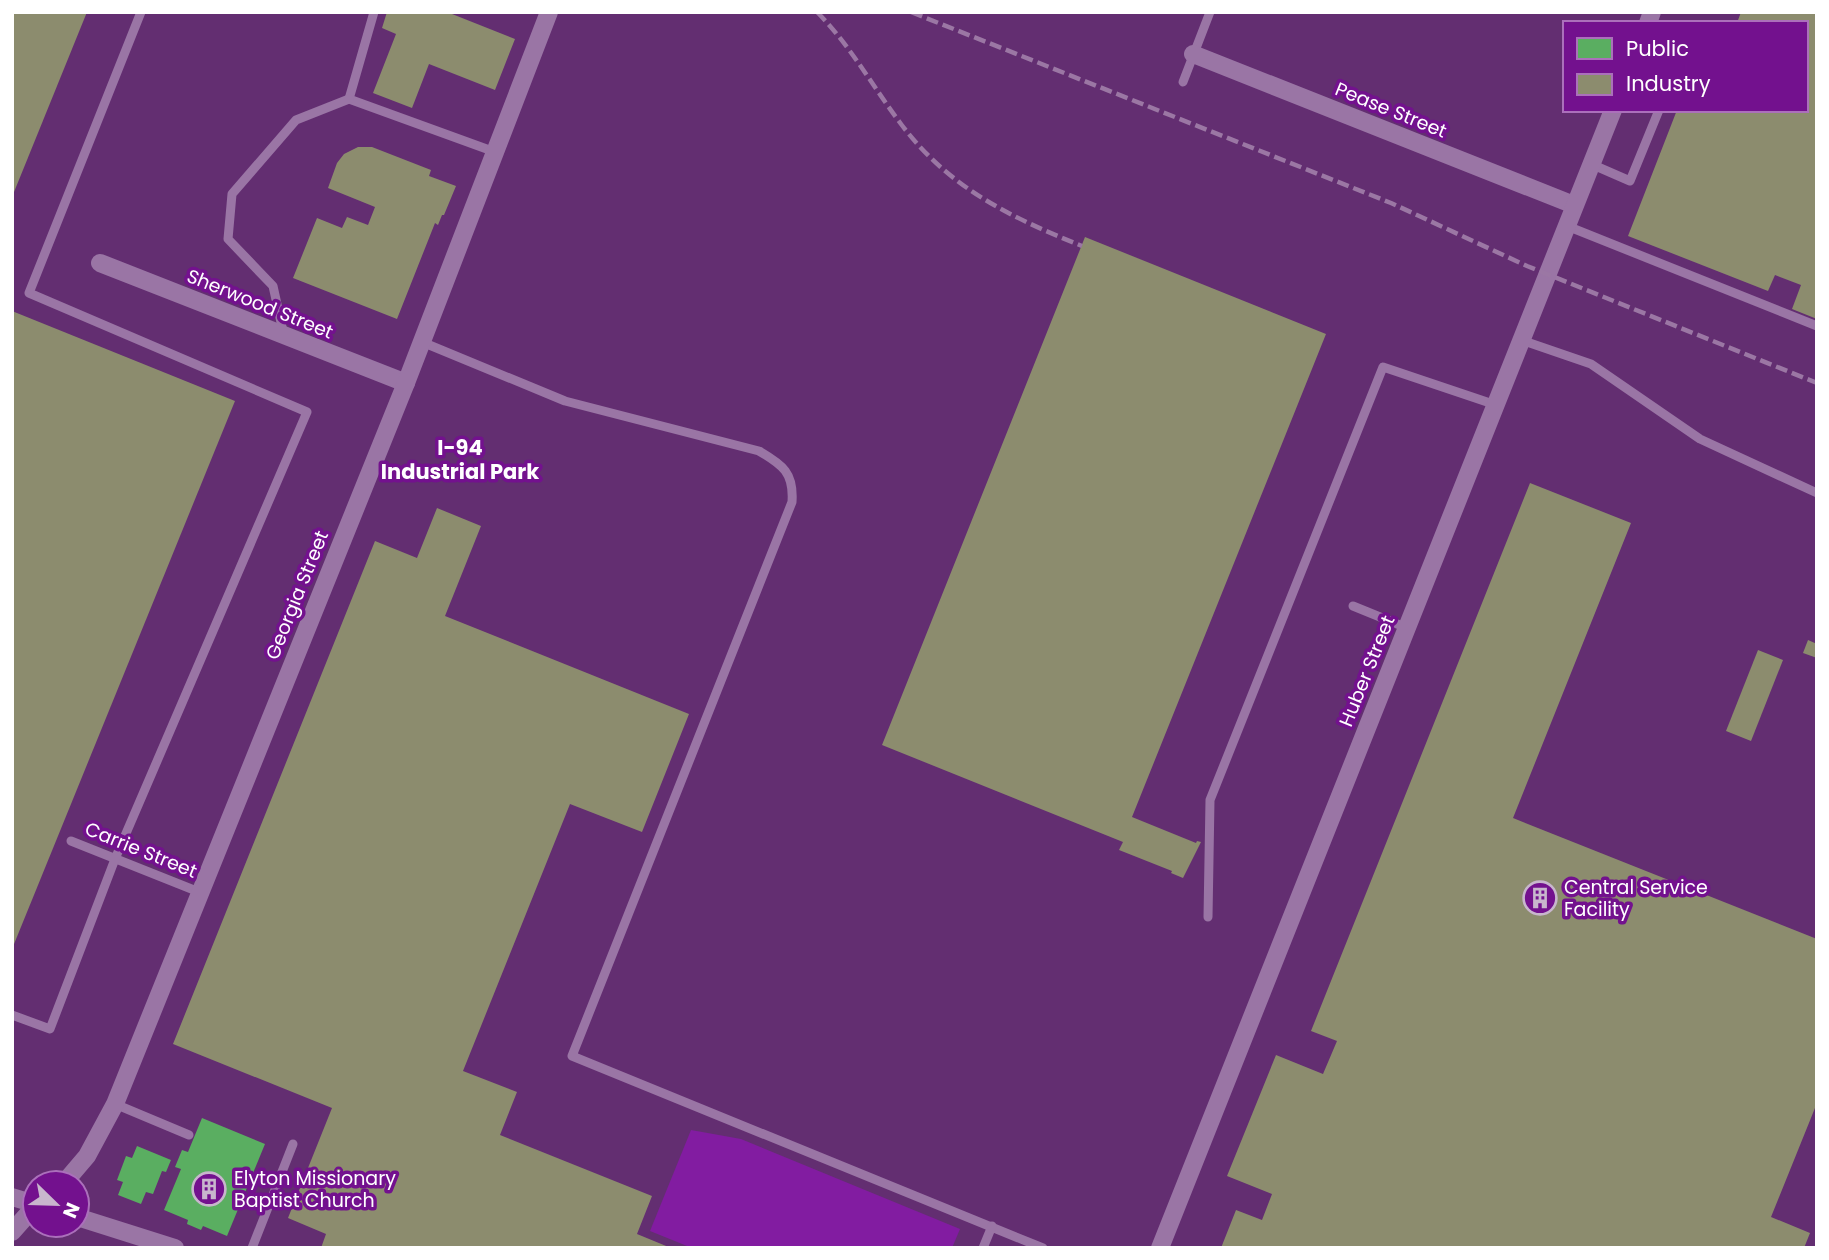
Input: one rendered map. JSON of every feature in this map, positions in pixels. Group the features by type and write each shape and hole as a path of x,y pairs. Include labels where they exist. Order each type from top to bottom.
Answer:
{"street":[{"name":"Georgia Street","path":"76,1169 87,1156 115,1104 406,383 549,12"},
{"name":"Pease Street","path":"1193,54 1574,205"},
{"name":"Huber Street","path":"1160,1248 1612,112"},
{"name":"Sherwood Street","path":"100,263 406,383"},
{"path":"91,1221 175,1248"}],"lane":[{"path":"12,1015 50,1029 115,859 307,412 29,293 141,12"},
{"path":"349,99 374,12"},
{"path":"1183,82 1210,12"},
{"path":"284,336 273,286 228,239 233,194 296,120 349,99 495,152"},
{"path":"1591,164 1630,181 1658,112"},
{"path":"1567,226 1817,326"},
{"path":"1521,340 1591,364 1700,439 1817,493"},
{"path":"422,342 565,401 759,451 777,461 793,486 792,502 572,1056 1043,1248"},
{"path":"1208,917 1210,800 1383,367 1496,405"},
{"path":"1353,606 1407,628"},
{"name":"Carrie Street","path":"71,841 199,892"},
{"path":"115,1104 189,1135"},
{"path":"252,1248 293,1144"},
{"path":"983,1248 992,1226"}],"shaded area":[{"path":"691,1130 741,1139 960,1229 952,1248 692,1248 650,1231"}],"building: Public":[{"name":"Elyton Missionary Baptist Church","path":"202,1118 265,1144 227,1236 203,1226 201,1230 187,1224 188,1220 164,1210 181,1169 175,1167 182,1150 188,1152"},
{"path":"137,1146 171,1160 166,1172 162,1171 153,1194 146,1192 141,1204 118,1195 123,1182 117,1180 126,1156 132,1158"}],"building: Industry":[{"path":"12,12 87,12 12,197"},
{"path":"387,12 447,12 515,39 495,90 429,64 412,108 373,93 396,34 382,28"},
{"path":"1741,12 1817,12 1817,319 1792,309 1801,285 1775,275 1768,291 1628,236 1676,112 1808,112 1808,21 1738,21"},
{"path":"358,147 372,147 431,170 429,176 456,186 444,215 438,225 435,223 397,319 293,278 317,218 342,228 347,217 368,225 375,207 328,188 337,163 344,154"},
{"path":"1085,237 1326,334 1132,817 1196,843 1201,842 1183,878 1119,850 1123,842 882,745"},
{"path":"12,311 235,401 12,949"},
{"name":"Central Service Facility","path":"1530,483 1631,523 1513,818 1817,939 1817,1103 1771,1217 1810,1233 1804,1248 1221,1248 1236,1210 1262,1220 1272,1194 1227,1176 1276,1055 1323,1074 1337,1041 1311,1031"},
{"path":"437,508 481,526 445,616 689,714 642,832 570,804 463,1071 517,1092 500,1135 652,1196 637,1234 671,1248 321,1248 326,1234 288,1218 332,1108 173,1044 375,541 417,558"},
{"path":"1808,640 1817,644 1817,658 1803,653"},
{"path":"1758,650 1783,660 1751,741 1726,731"}],"railway":[{"path":"817,12 851,52 901,124 939,166 960,183 1006,212 1082,246"},
{"path":"911,12 1391,203 1527,266 1817,383"}],"place":[{"name":"Central Service Facility","path":"1540,898"},
{"name":"Elyton Missionary Baptist Church","path":"209,1189"}],"district":[{"name":"I-94 Industrial Park","path":"460,459"}]}
